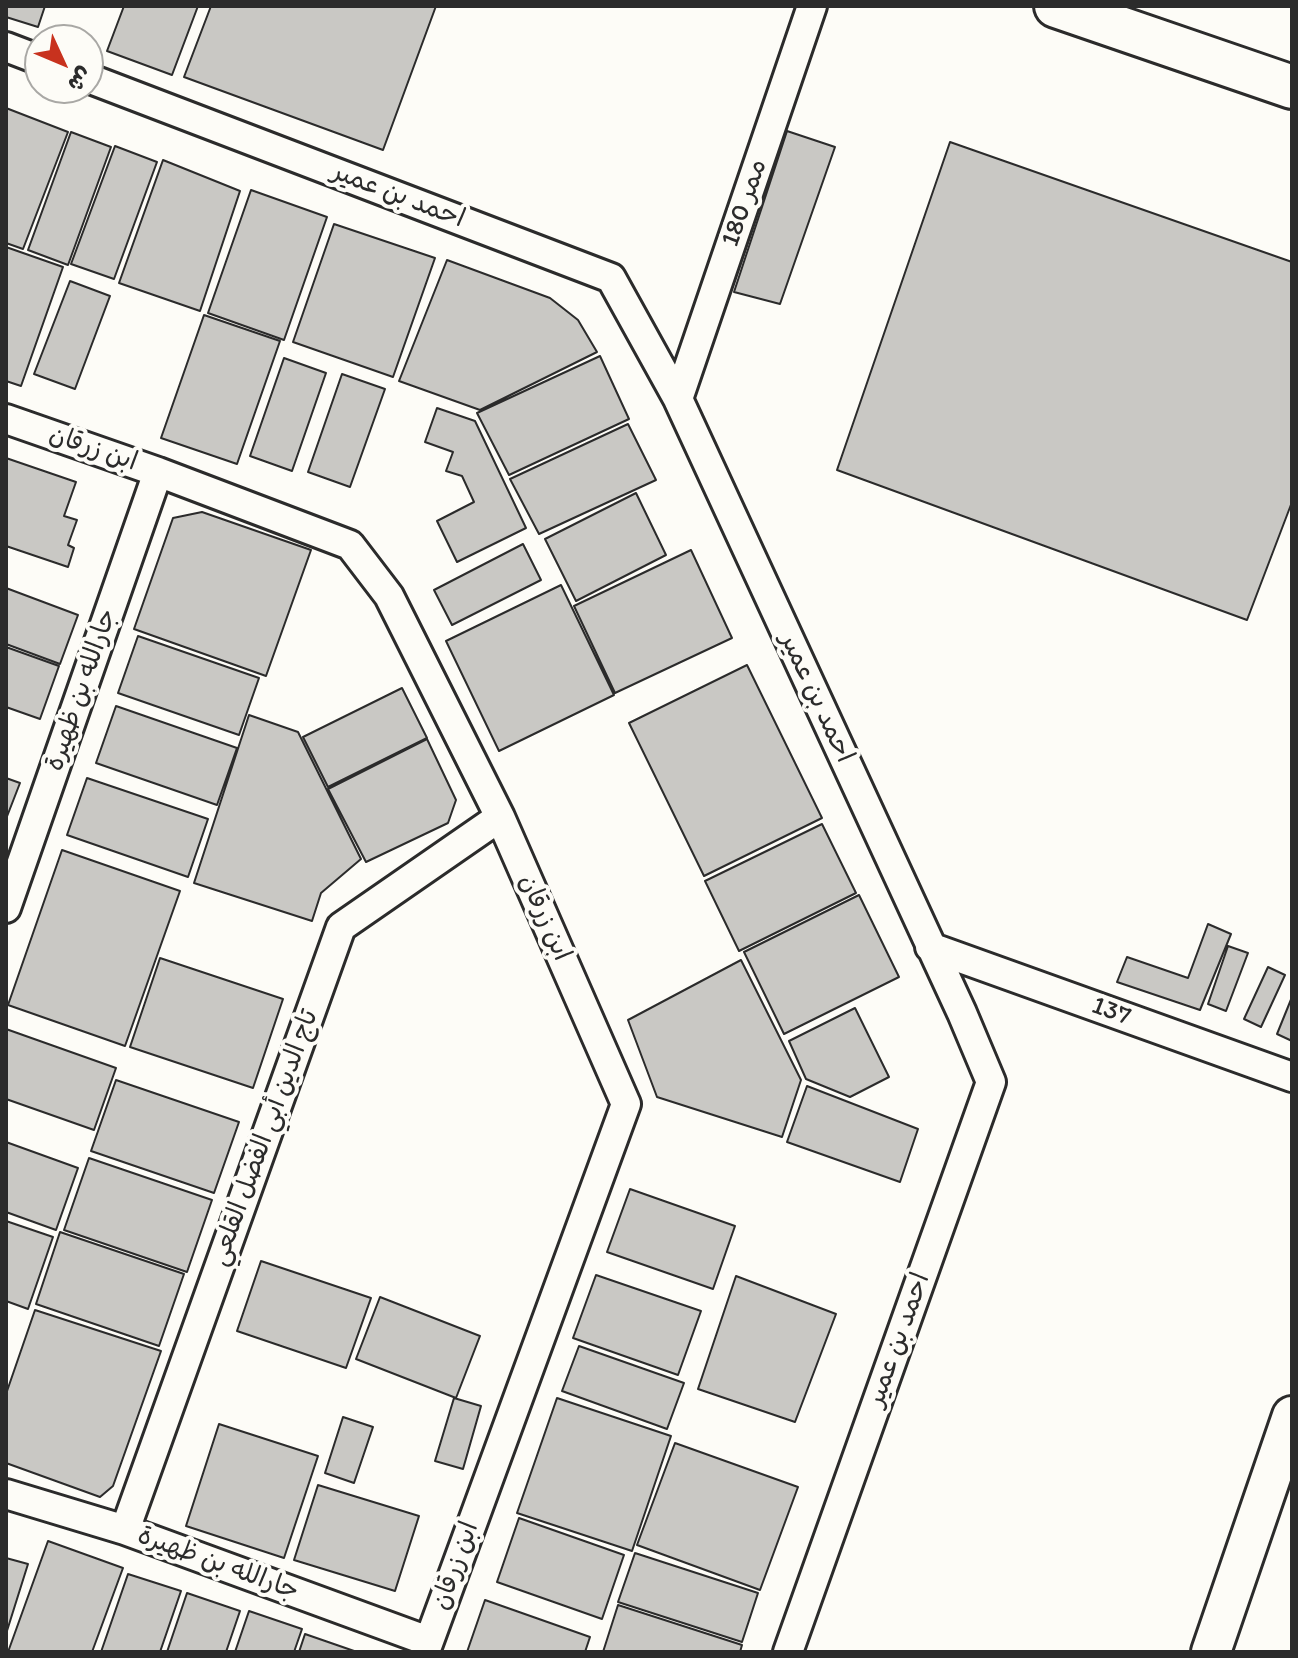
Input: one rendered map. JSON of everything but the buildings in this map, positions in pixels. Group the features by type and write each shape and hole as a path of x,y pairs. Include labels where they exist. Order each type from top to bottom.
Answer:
{"main road":[{"path":"1056,6 1292,87"},
{"path":"1211,1652 1292,1416"}],"street":[{"name":"ممر 180","path":"678,399 812,6"},
{"name":"احمد بن عمير","path":"104,84 611,278 678,399 991,1082 788,1652"},
{"name":"ابن زرقان","path":"6,419 158,472 350,545 389,596 500,817 626,1104 426,1646"},
{"name":"جارالله بن ظهيرة","path":"6,908 158,472"},
{"name":"تاج الدين أبي الفضل القلعي","path":"125,1530 341,927 500,817"},
{"name":"137","path":"930,947 1292,1077"},
{"name":"جارالله بن ظهيرة","path":"6,1494 125,1530 426,1646"}]}
